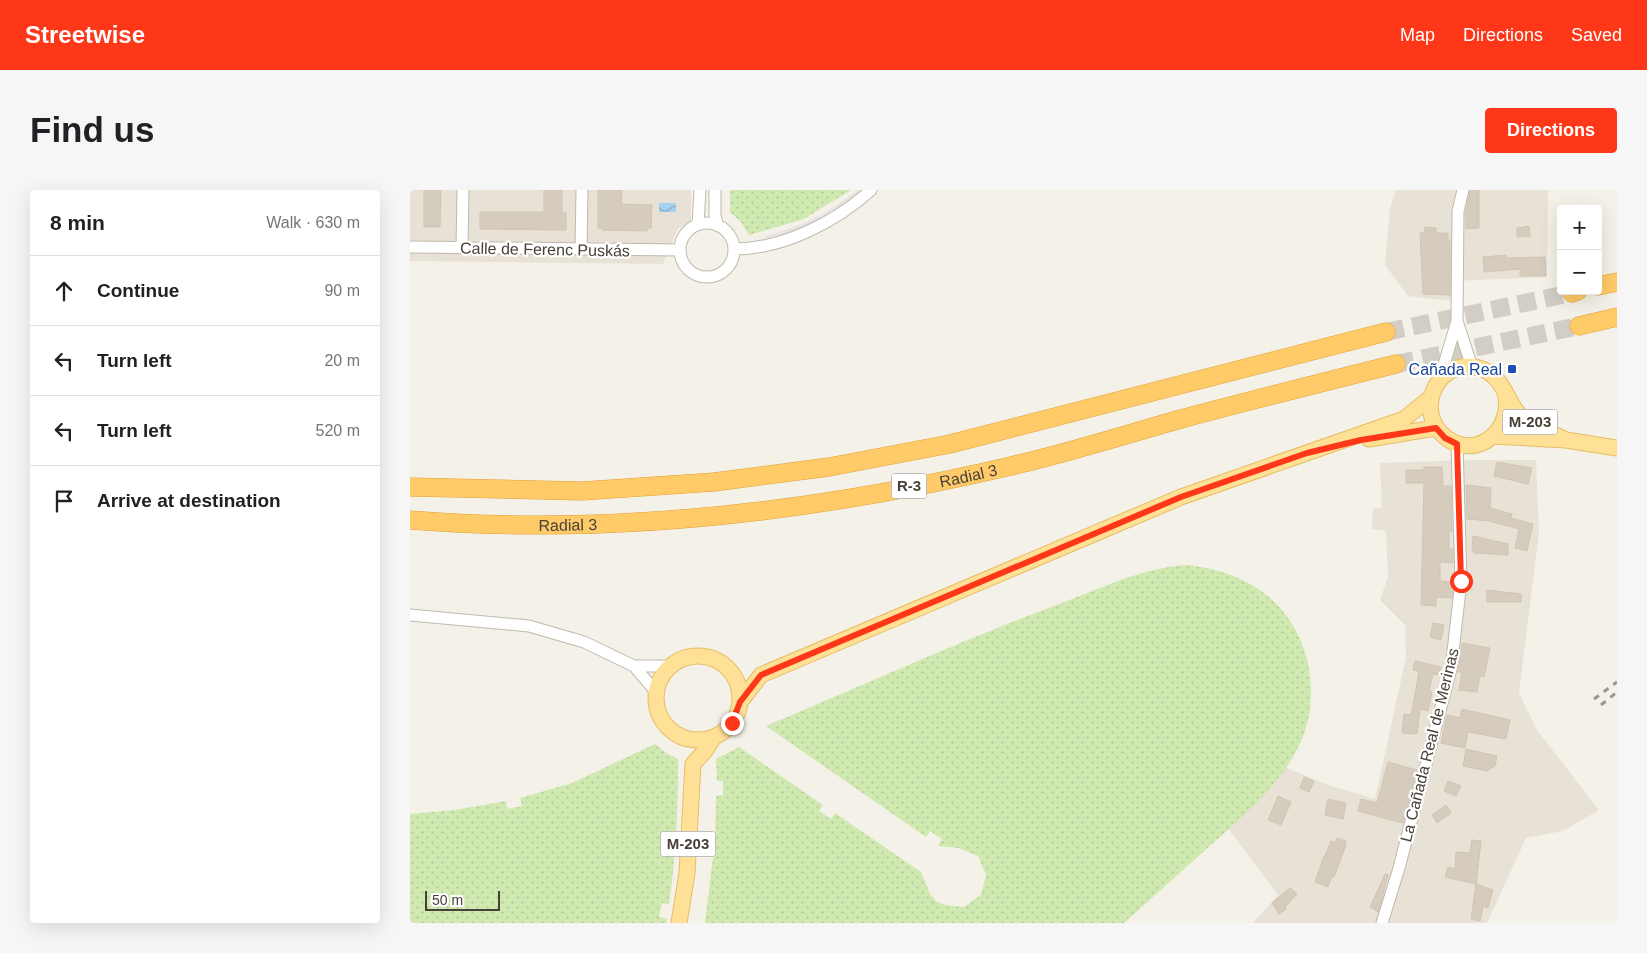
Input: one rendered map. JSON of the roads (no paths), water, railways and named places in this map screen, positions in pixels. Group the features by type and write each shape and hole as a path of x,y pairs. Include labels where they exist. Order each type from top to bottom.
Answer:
{"highway":[{"path":"1602,285 1617,282"},
{"path":"1579,326 1617,318"},
{"name":"Radial 3","path":"410,487 582,491 714,482 829,468 950,444 1386,332"},
{"name":"Radial 3","path":"410,520 530,526 737,513 831,501 1011,466 1250,400 1396,364"}],"main road":[{"path":"1457,444 1445,438 1436,428 1429,408 1430,398 1440,378 1449,371 1472,367"},
{"name":"M-203","path":"1472,367 1492,375 1505,392 1514,410 1524,420 1566,440"},
{"name":"M-203","path":"1457,444 1470,445 1482,443 1493,436 1505,421 1508,401 1505,392"},
{"path":"692,764 705,751 714,737 732,723 740,702 761,675 1181,497 1404,419 1430,398"},
{"path":"1307,453 1361,440 1436,428"},
{"name":"M-203","path":"1493,436 1566,440 1617,448"},
{"path":"714,737 690,740 678,736 668,728 660,718 656,700 656,692 661,678 670,666 691,656 703,656 716,660 728,669 737,684 740,702"},
{"path":"728,669 761,675"},
{"name":"M-203","path":"678,736 692,764 687,873 679,923"}],"street":[{"path":"462,248 463,190"},
{"path":"581,250 582,190"},
{"path":"698,225 700,190"},
{"path":"715,190 715,216 718,226 731,238 734,249 728,267 711,277 698,276 687,268 680,250 685,234 698,225 718,226"},
{"path":"734,249 774,243 808,231 845,210 872,190"},
{"path":"1440,378 1457,321 1458,211 1463,190"},
{"name":"Calle de Ferenc Puskás","path":"410,247 680,250"},
{"path":"1457,321 1472,367"},
{"name":"La Cañada Real de Merinas","path":"1382,923 1399,868 1451,669 1461,581 1457,444"},
{"path":"410,615 529,626 584,642 634,666 656,692"},
{"path":"634,666 670,666"}],"water":[{"path":"659,203 676,203 676,212 659,212"}],"tunnel":[{"path":"1386,332 1562,295"},
{"path":"1396,364 1579,326"}],"railway":[{"path":"1594,699 1617,682"},
{"path":"1601,705 1617,692"}],"place":[{"name":"Cañada Real","path":"1512,369"}]}
